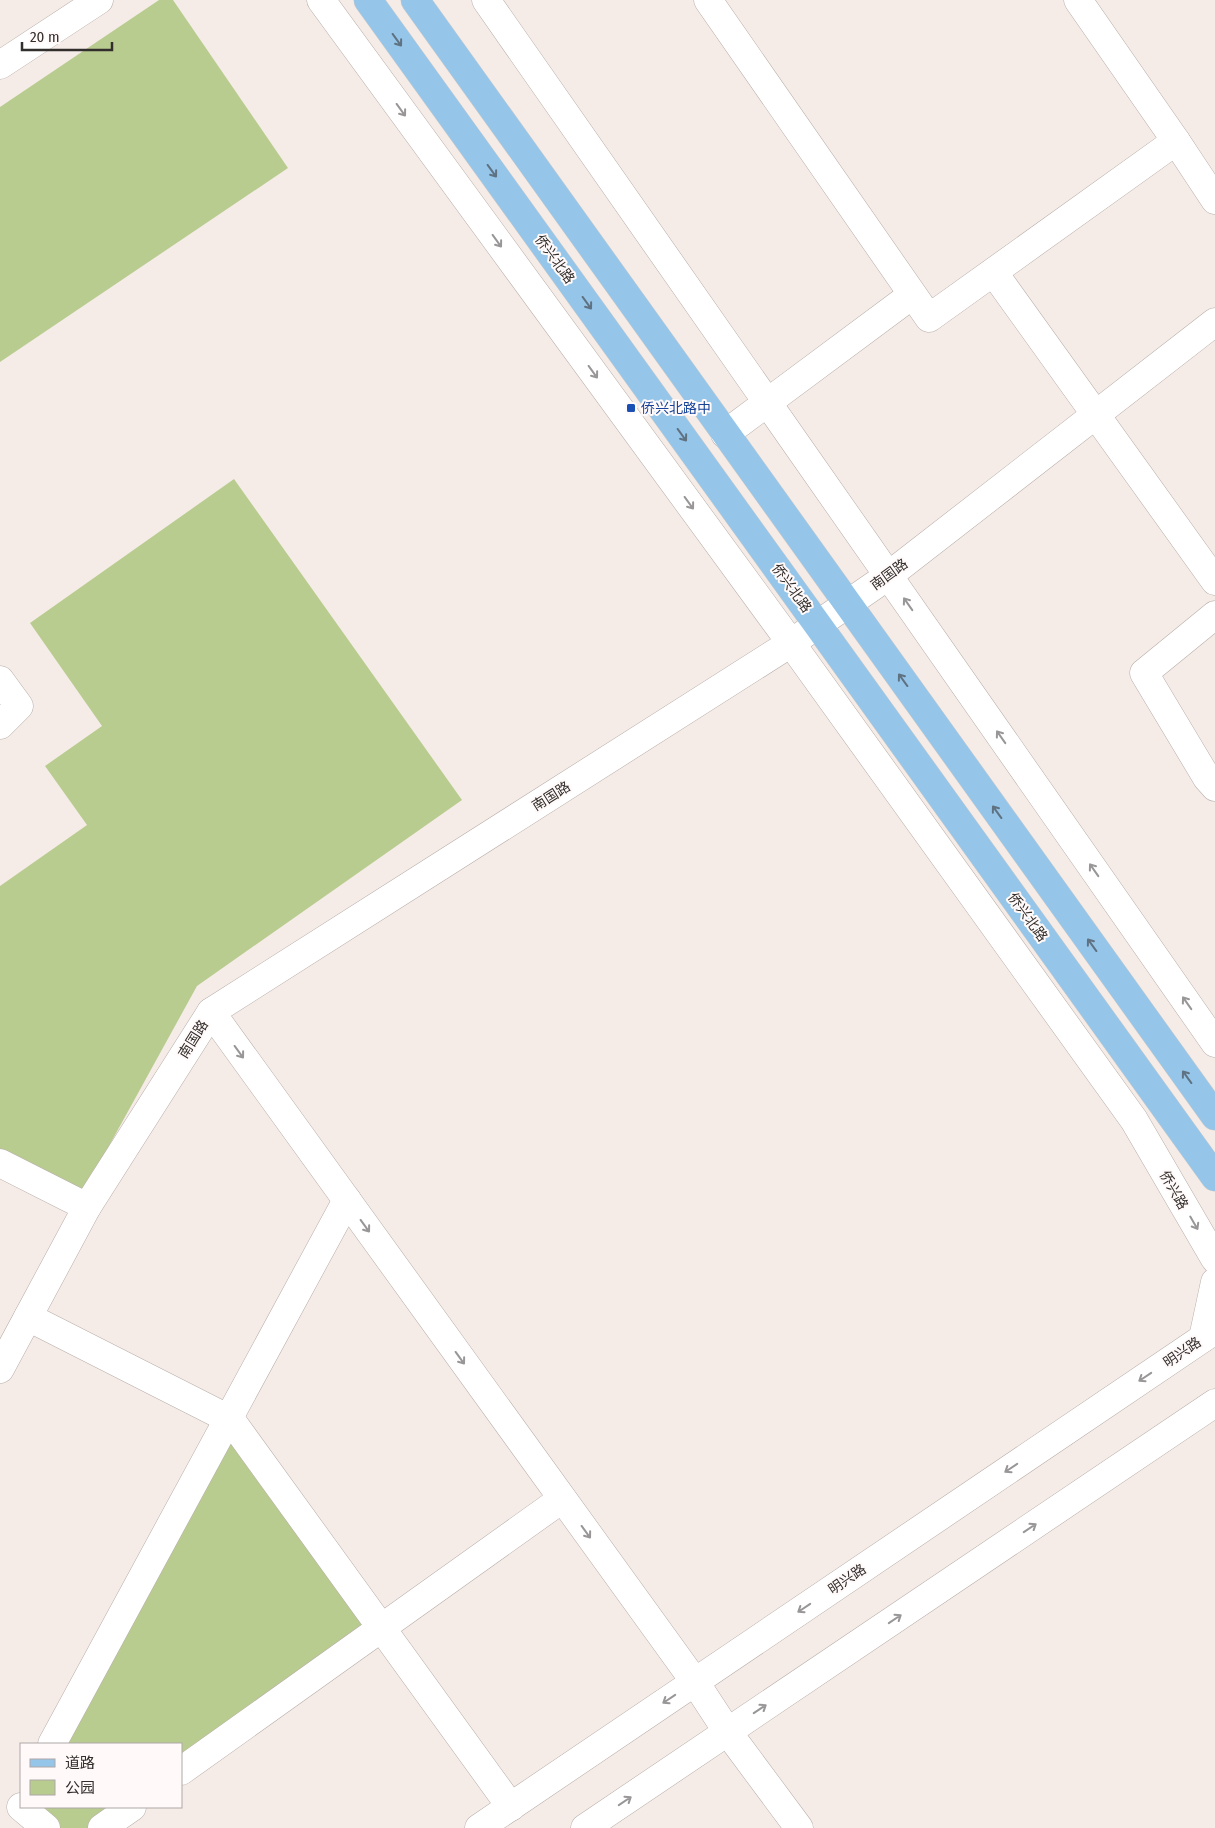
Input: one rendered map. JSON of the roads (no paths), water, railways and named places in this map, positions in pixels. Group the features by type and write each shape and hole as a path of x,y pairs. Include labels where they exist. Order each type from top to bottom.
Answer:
{"main road":[{"name":"侨兴北路","path":"368,0 1215,1176"},
{"path":"415,0 848,604 1211,1101"}],"street":[{"path":"0,65 99,0"},
{"path":"321,0 791,643"},
{"path":"486,0 1215,1043"},
{"path":"708,0 929,318 1176,141"},
{"path":"1078,0 1215,200"},
{"path":"994,273 1215,581"},
{"path":"726,434 912,295"},
{"name":"南国路","path":"4,1353 28,1316 87,1207 211,1012 791,643 848,604 888,576 1215,322"},
{"path":"1215,615 1144,673 1215,787"},
{"name":"侨兴路","path":"791,643 1134,1120 1215,1259"},
{"path":"0,680 18,706 0,725"},
{"path":"211,1012 695,1682 727,1731 799,1828"},
{"path":"0,1163 87,1207"},
{"path":"53,1743 347,1200"},
{"path":"1209,1334 1215,1282"},
{"path":"28,1316 231,1420 511,1807"},
{"name":"明兴路","path":"479,1828 1209,1334"},
{"path":"585,1828 727,1731 1210,1410"},
{"path":"182,1770 562,1499"},
{"path":"22,1808 46,1828"},
{"path":"102,1828 131,1808"}],"place":[{"name":"侨兴北路中","path":"631,408"}]}
